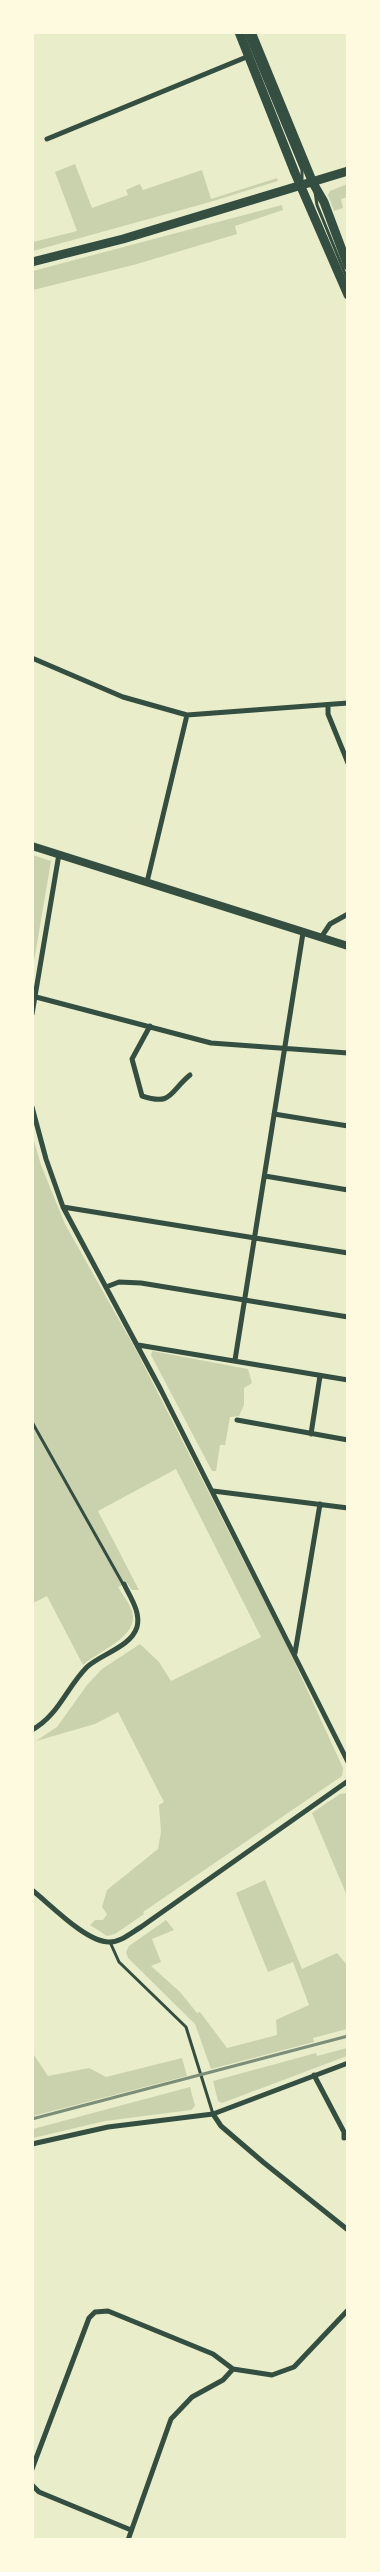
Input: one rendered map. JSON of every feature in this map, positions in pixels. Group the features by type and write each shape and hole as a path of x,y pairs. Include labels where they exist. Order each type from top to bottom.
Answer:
{"main road":[{"path":"239,32 290,160 348,295"},
{"path":"251,32 314,183 324,202 348,266"},
{"path":"32,262 123,239 348,172"}],"street":[{"path":"47,139 249,56"},
{"path":"32,658 123,697 186,715 348,702"},
{"path":"328,704 328,714 348,763"},
{"path":"146,882 186,715"},
{"path":"32,846 303,933 322,936 348,946"},
{"path":"32,1014 59,854"},
{"path":"322,936 330,924 348,914"},
{"path":"235,1360 256,1239 303,933"},
{"path":"36,997 211,1043 285,1050 348,1053"},
{"path":"150,1026 132,1059 142,1096 157,1101 169,1098 178,1085 190,1076"},
{"path":"32,1107 46,1159 63,1207 138,1345 213,1491 348,1762"},
{"path":"274,1114 348,1126"},
{"path":"265,1176 348,1190"},
{"path":"63,1207 348,1253"},
{"path":"106,1287 119,1282 141,1282 348,1317"},
{"path":"138,1345 348,1380"},
{"path":"311,1434 320,1376"},
{"path":"237,1420 348,1440"},
{"path":"213,1491 348,1508"},
{"path":"295,1653 320,1504"},
{"path":"32,1730 53,1715 88,1667 134,1634 138,1619 124,1584"},
{"path":"32,1890 89,1936 110,1942 122,1939 348,1781"},
{"path":"32,2144 108,2127 213,2114 348,2062"},
{"path":"314,2075 344,2132 344,2138"},
{"path":"213,2114 221,2126 348,2230"},
{"path":"32,2469 89,2318 95,2312 108,2311 126,2318 213,2354 233,2369 272,2375 294,2367 348,2310"},
{"path":"128,2540 171,2419 192,2397 223,2380 233,2369"},
{"path":"32,2485 39,2492 131,2530"}],"lane":[{"path":"245,32 302,170 302,186"},
{"path":"314,183 317,205 348,280"},
{"path":"32,1422 124,1584"},
{"path":"110,1942 119,1962 186,2027 213,2114"}],"green space":[{"path":"75,164 92,208 128,195 126,190 140,184 143,190 202,170 211,199 277,178 278,181 210,202 33,251 33,242 77,231 55,172"},
{"path":"347,184 347,197 341,199 343,208 334,211 328,195 330,191"},
{"path":"282,205 283,210 235,226 237,234 137,264 33,290 33,271"},
{"path":"32,855 51,861 33,967"},
{"path":"32,1134 41,1165 65,1224 136,1350 288,1648 343,1768 342,1776 143,1912 144,1914 115,1934 107,1936 90,1925 95,1920 103,1920 107,1914 102,1907 107,1890 158,1849 161,1832 159,1805 164,1802 118,1712 95,1724 36,1741 57,1727 87,1685 102,1669 140,1644 159,1662 171,1681 261,1637 176,1469 98,1511 139,1590 132,1590 127,1583 118,1587 132,1611 133,1620 124,1636 83,1665 47,1596 33,1603"},
{"path":"152,1351 248,1369 252,1383 244,1388 244,1405 239,1416 230,1417 225,1445 220,1445 216,1471 212,1471 151,1355"},
{"path":"348,1793 347,1896 312,1813 340,1794"},
{"path":"265,1880 302,1969 337,1953 347,1965 347,2029 313,2038 314,2042 211,2069 195,2024 128,1958 126,1952 129,1946 166,1920 174,1930 152,1939 161,1962 151,1966 180,1992 197,2013 200,2012 227,2048 277,2035 276,2020 309,2005 293,1962 268,1972 236,1893"},
{"path":"347,2048 347,2056 222,2103 218,2101 213,2081 316,2053 317,2056"},
{"path":"32,2052 48,2076 89,2068 106,2077 182,2058 187,2076 33,2116"},
{"path":"190,2087 195,2106 191,2110 105,2121 33,2138 33,2129"}],"railway":[{"path":"32,2119 348,2036"}]}
